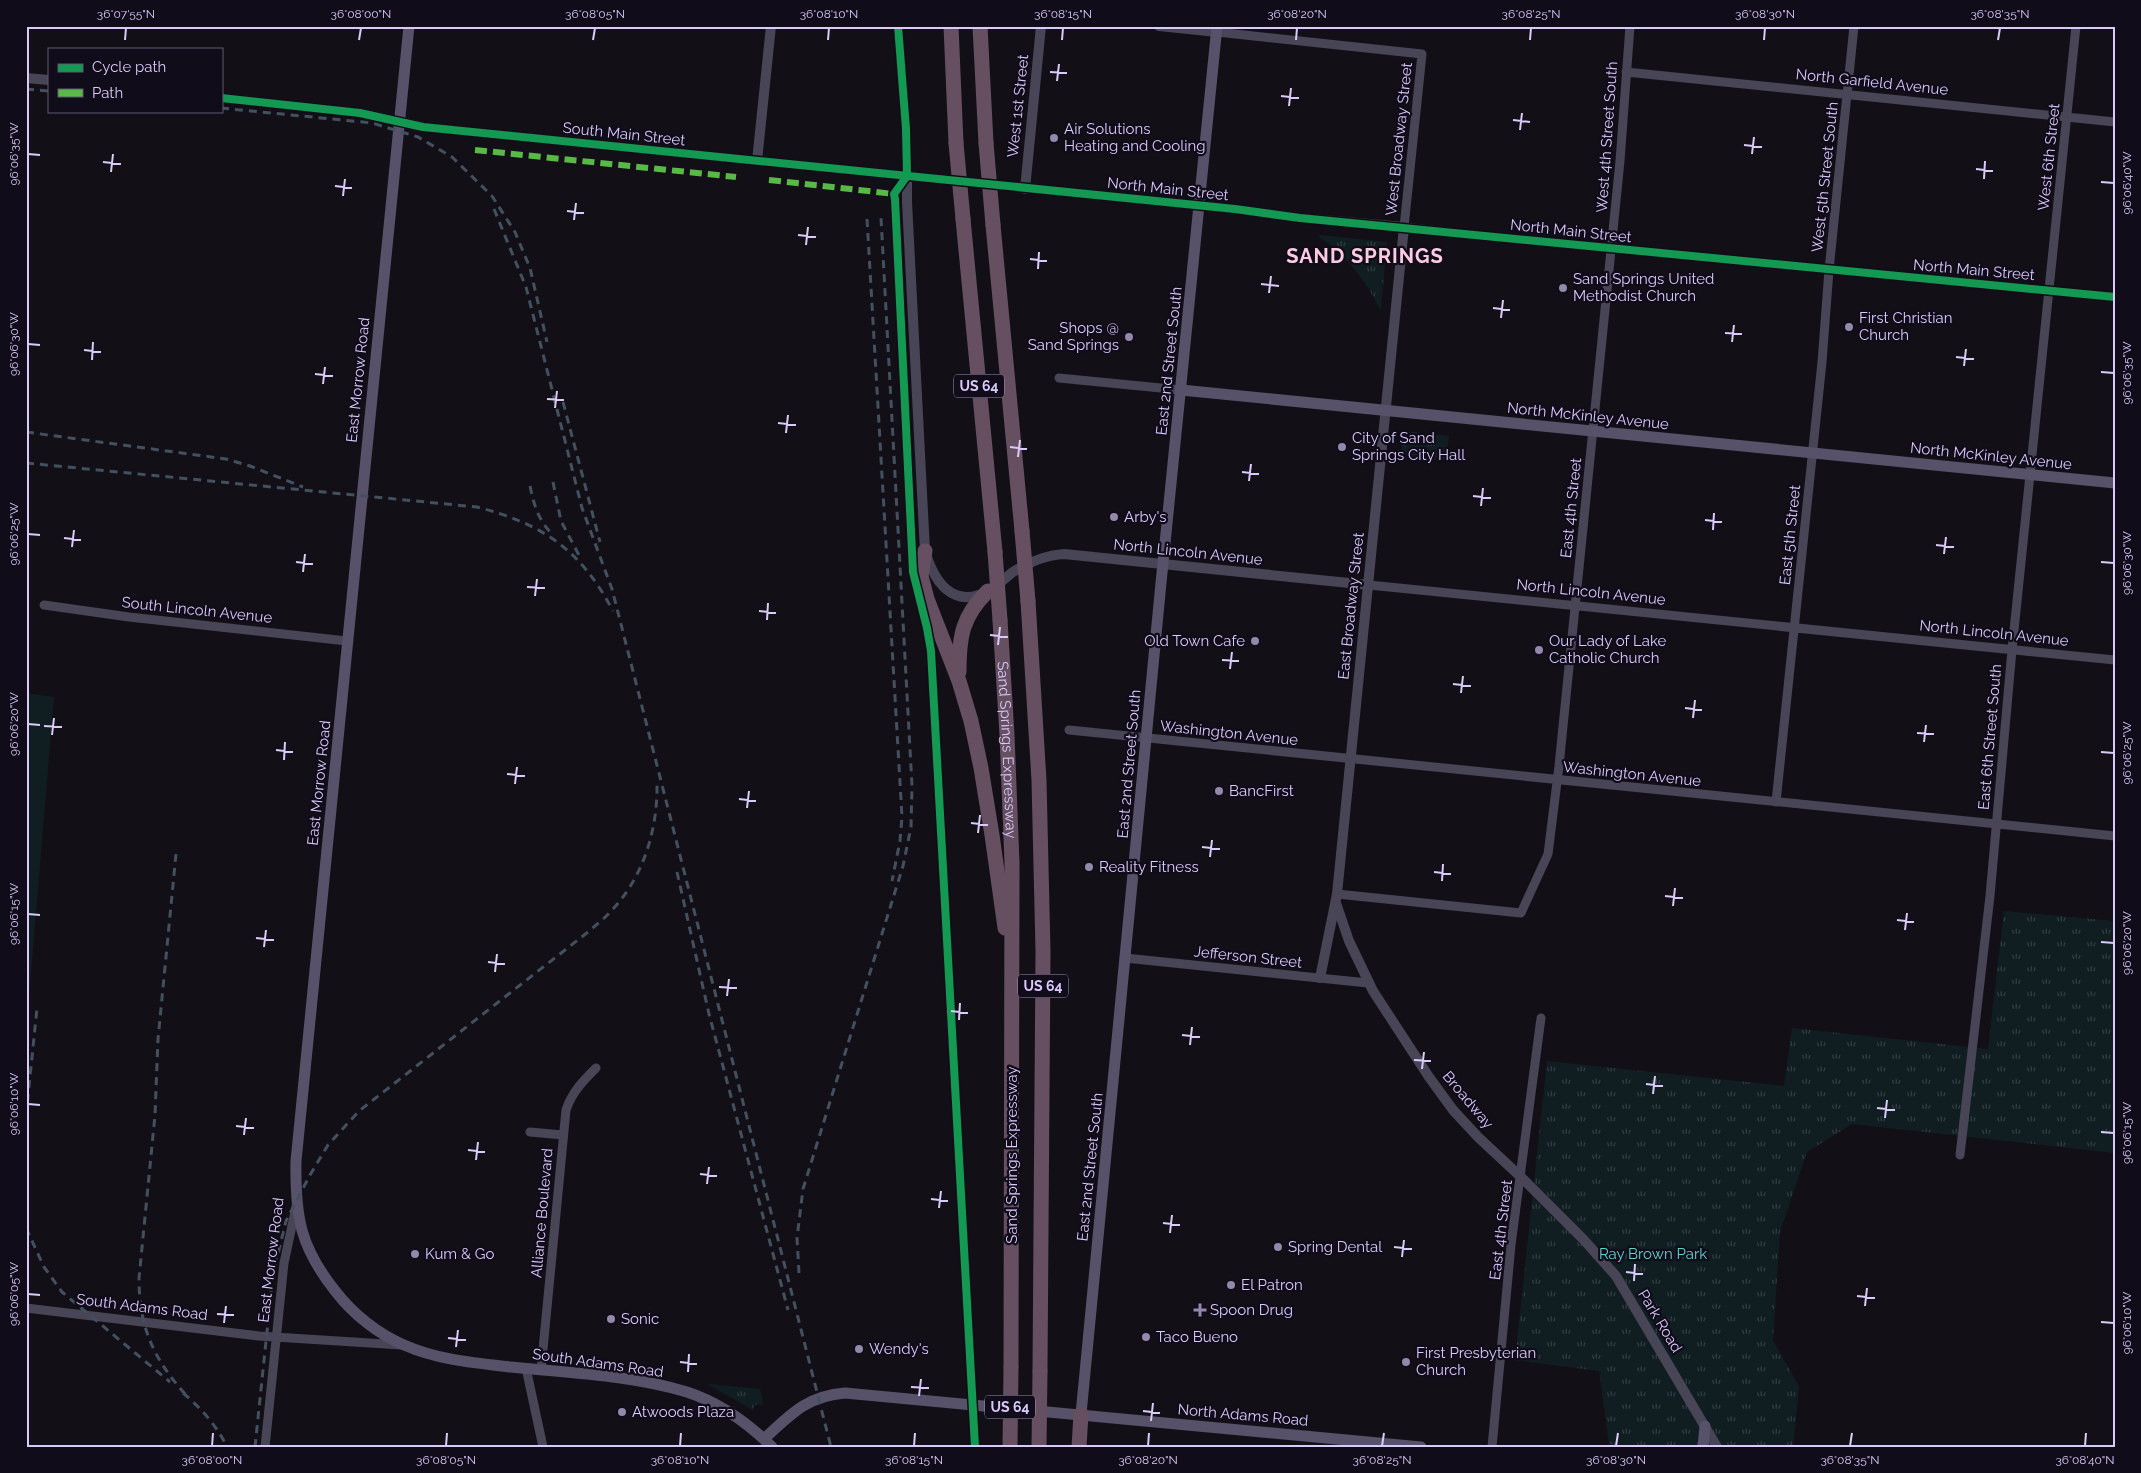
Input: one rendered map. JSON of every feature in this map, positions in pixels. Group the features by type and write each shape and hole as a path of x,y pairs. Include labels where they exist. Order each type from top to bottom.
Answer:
{"highway":[{"name":"Sand Springs Expressway","path":"951,26 956,142 995,552 1007,736 1012,863 1013,989 1010,1447"},
{"name":"Sand Springs Expressway","path":"980,26 986,143 1028,602 1039,780 1043,941 1039,1447"},
{"path":"925,551 921,576 927,599 958,681 970,721 984,786 1013,989"},
{"path":"958,681 958,652 963,626 975,604 988,591"},
{"path":"1079,1447 1082,1414"}],"main road":[{"name":"East Morrow Road","path":"296,1206 296,1162 409,26"},
{"name":"East 2nd Street South","path":"1082,1414 1163,564 1217,29"},
{"name":"North McKinley Avenue","path":"1181,390 2115,483"},
{"name":"South Adams Road","path":"296,1206 302,1231 312,1257 321,1273 344,1302 371,1326 404,1345 452,1360 636,1380 688,1393 723,1408 748,1424 768,1443 802,1406 826,1395 845,1393 913,1398"},
{"name":"North Adams Road","path":"913,1398 1421,1447"},
{"path":"1704,1447 1705,1426"}],"street":[{"path":"757,161 771,26"},
{"name":"West 1st Street","path":"1025,189 1041,26"},
{"path":"1159,26 1217,29"},
{"name":"West 4th Street South","path":"1612,249 1630,26"},
{"name":"West 5th Street South","path":"1829,270 1854,26"},
{"name":"West 6th Street","path":"2049,291 2076,26"},
{"name":"West Broadway Street","path":"1217,29 1422,54 1404,227"},
{"name":"North Garfield Avenue","path":"1626,72 2115,122"},
{"path":"26,78 48,80"},
{"name":"South Main Street","path":"222,98 360,112 422,127 1025,189"},
{"path":"907,176 925,551 931,571 945,589 963,596 988,591"},
{"name":"North Main Street","path":"1025,189 2115,298"},
{"name":"East Broadway Street","path":"1368,983 1349,941 1336,898 1404,227"},
{"name":"East 4th Street","path":"1336,898 1521,913 1548,854 1612,249"},
{"name":"East 5th Street","path":"1776,802 1813,454 1829,270"},
{"name":"East 6th Street South","path":"1960,1155 1981,985 2012,650 2049,291"},
{"name":"North McKinley Avenue","path":"1059,378 1181,390"},
{"name":"North Lincoln Avenue","path":"988,591 1015,571 1035,561 1048,555 1064,554 2115,660"},
{"name":"South Lincoln Avenue","path":"44,605 129,617 348,641"},
{"name":"Washington Avenue","path":"1069,730 2115,836"},
{"path":"1320,978 1336,898"},
{"name":"Jefferson Street","path":"1125,958 1368,983"},
{"name":"Broadway","path":"1368,983 1407,1045 1453,1110 1478,1138 1522,1178"},
{"name":"East 4th Street","path":"1492,1447 1511,1245 1522,1178 1541,1018"},
{"name":"Alliance Boulevard","path":"541,1370 566,1110 570,1098 578,1086 596,1068"},
{"path":"530,1132 563,1135"},
{"name":"Park Road","path":"1522,1178 1584,1240 1616,1276 1717,1447"},
{"name":"East Morrow Road","path":"264,1447 284,1263 296,1206"},
{"name":"South Adams Road","path":"26,1308 277,1337 404,1345"},
{"path":"526,1368 543,1447"}],"green space":[{"path":"1319,235 1387,242 1381,309 1359,274"},
{"path":"1403,431 1449,436 1446,459 1401,454"},
{"path":"26,693 54,697 26,1033"},
{"name":"Ray Brown Park","path":"2004,911 2115,921 2115,1153 1852,1124 1807,1152 1780,1232 1773,1341 1799,1386 1793,1447 1624,1447 1609,1444 1599,1371 1515,1360 1547,1061 1784,1086 1792,1028 1988,1049"},
{"path":"707,1384 760,1389 763,1404 754,1405 753,1410"}],"railway":[{"path":"26,89 48,91"},
{"path":"222,108 372,123 418,137 452,157 492,196 515,232 530,268 547,342"},
{"path":"494,209 526,287 582,508 612,589 831,1447"},
{"path":"799,1273 797,1238 803,1189 903,866 911,827 912,786 881,218"},
{"path":"867,219 902,817 900,841 892,881"},
{"path":"563,402 600,542"},
{"path":"26,432 226,459 250,466 303,487"},
{"path":"26,463 477,507 522,522 558,542 588,571 613,611"},
{"path":"553,482 561,521 581,559"},
{"path":"530,486 537,512 553,535"},
{"path":"255,1447 273,1274 286,1221 328,1145 359,1111 588,932 611,911 632,883 647,851 655,817 657,782"},
{"path":"176,854 158,1039 155,1115 139,1278 145,1328 157,1356 175,1383 187,1396"},
{"path":"677,872 709,1014 788,1310"},
{"path":"26,1116 37,1008"},
{"path":"26,1228 44,1267 62,1292 170,1382"},
{"path":"183,1393 208,1418 227,1447"}],"marked path":[{"path":"475,150 736,177"},
{"path":"769,180 894,194"}],"cycle path":[{"path":"898,26 906,129 907,176 894,194 913,572 931,651 975,1447"},
{"path":"222,98 360,113 423,127 1235,209 1300,218 2115,297"}],"place":[{"name":"Air Solutions Heating and Cooling","path":"1054,138"},
{"name":"Sand Springs United Methodist Church","path":"1563,288"},
{"name":"First Christian Church","path":"1849,327"},
{"name":"Shops @ Sand Springs","path":"1129,337"},
{"name":"City of Sand Springs City Hall","path":"1342,447"},
{"name":"Arby's","path":"1114,517"},
{"name":"Old Town Cafe","path":"1255,641"},
{"name":"Our Lady of Lake Catholic Church","path":"1539,650"},
{"name":"BancFirst","path":"1219,791"},
{"name":"Reality Fitness","path":"1089,867"},
{"name":"Spring Dental","path":"1278,1247"},
{"name":"Kum & Go","path":"415,1254"},
{"name":"El Patron","path":"1231,1285"},
{"name":"Spoon Drug","path":"1200,1310"},
{"name":"Sonic","path":"611,1319"},
{"name":"Taco Bueno","path":"1146,1337"},
{"name":"Wendy's","path":"859,1349"},
{"name":"First Presbyterian Church","path":"1406,1362"},
{"name":"Atwoods Plaza","path":"622,1412"}],"district":[{"name":"SAND SPRINGS","path":"1365,256"}]}
